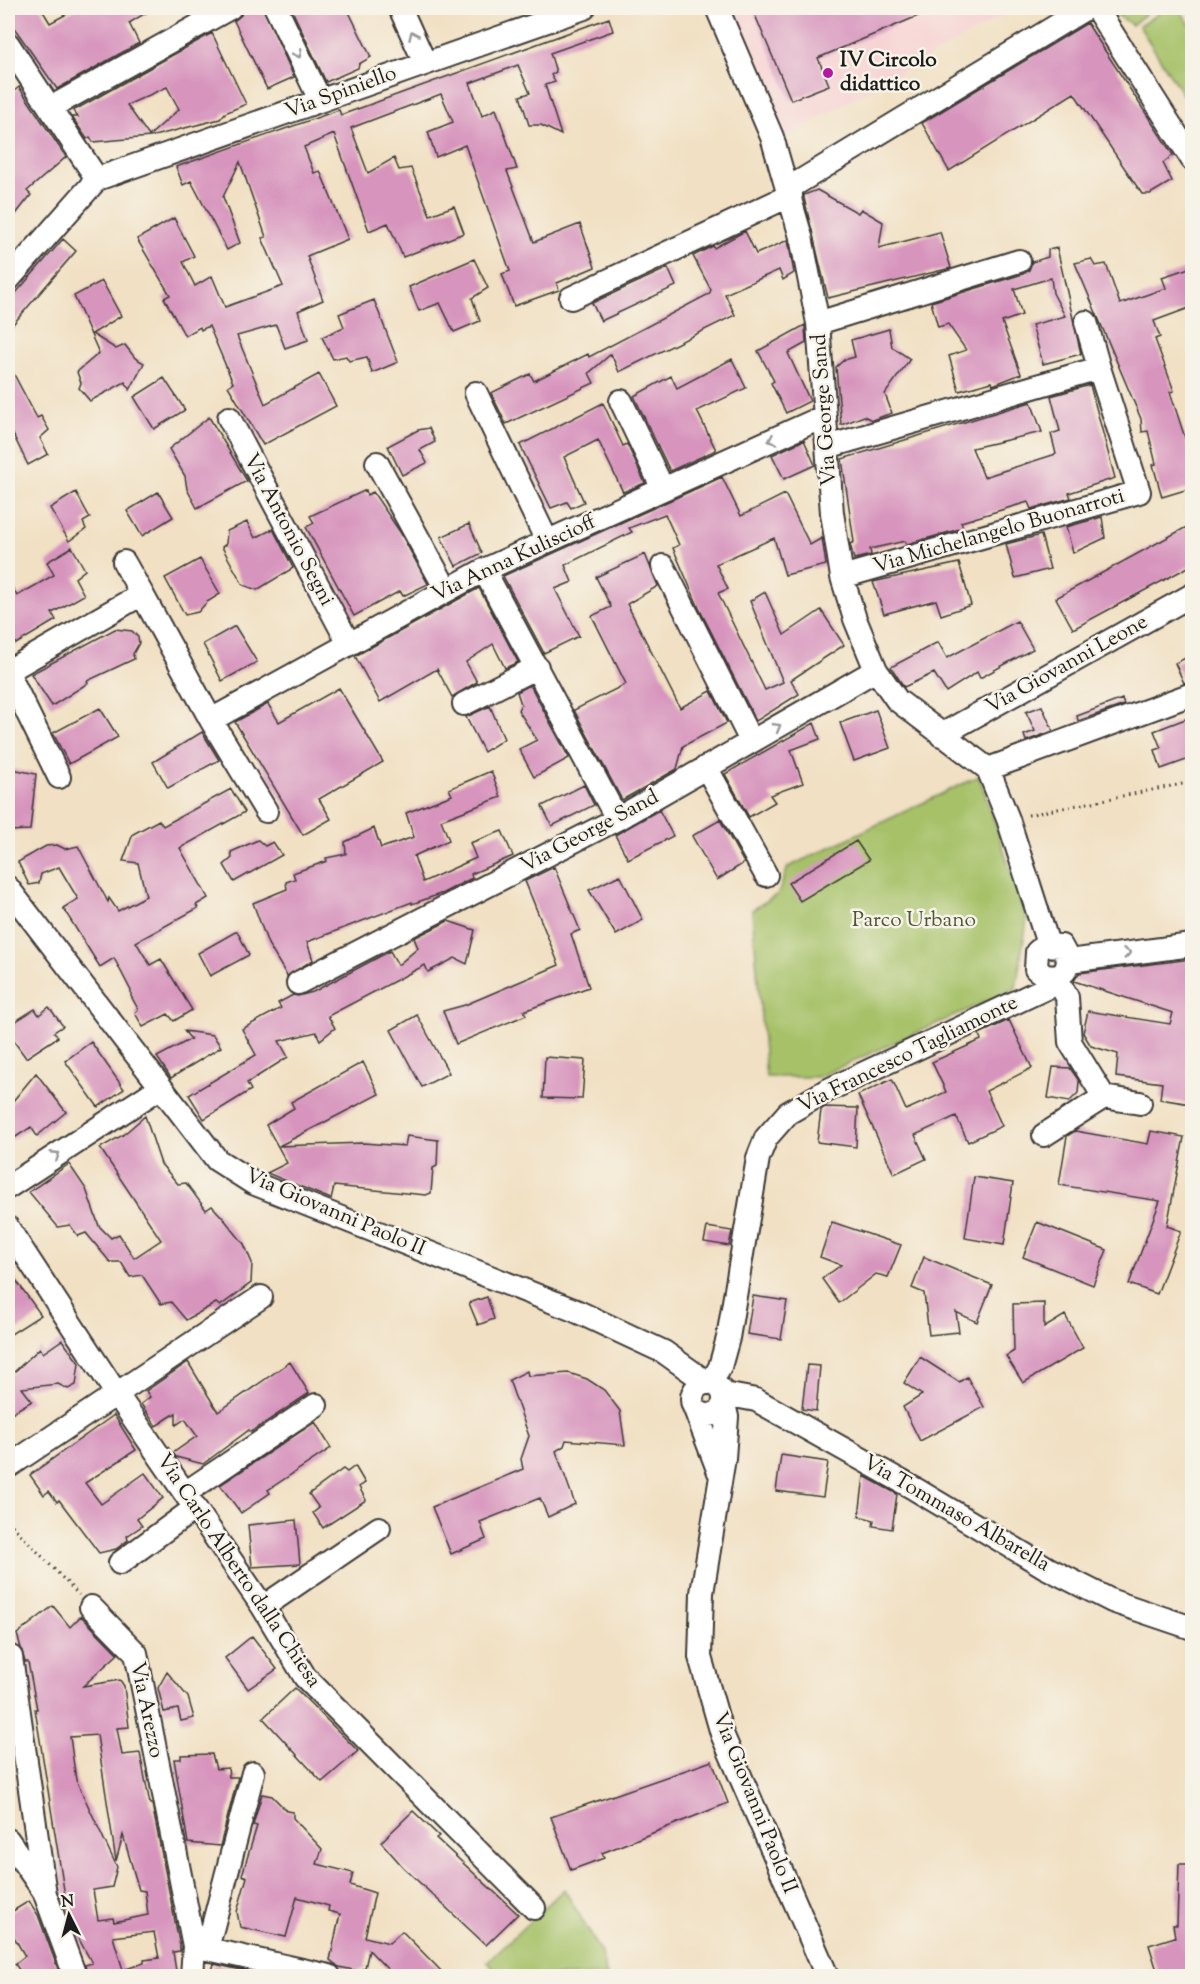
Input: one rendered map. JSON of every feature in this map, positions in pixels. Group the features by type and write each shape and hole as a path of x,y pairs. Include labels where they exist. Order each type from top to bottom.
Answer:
{"street":[{"path":"50,108 230,8"},
{"path":"276,8 320,100"},
{"path":"400,8 425,63"},
{"name":"Via Spiniello","path":"97,179 584,8"},
{"name":"Via George Sand","path":"717,8 772,137 790,191 818,323 832,513 842,578 876,670 897,700 988,769"},
{"path":"571,298 790,191 1086,8"},
{"path":"1096,8 1192,159"},
{"path":"8,280 97,179 50,108 11,57"},
{"name":"Via George Sand","path":"818,323 1019,261"},
{"path":"827,447 1100,368 1086,322"},
{"name":"Via Michelangelo Buonarroti","path":"842,578 1139,492 1100,368"},
{"path":"476,393 548,541"},
{"path":"621,401 663,489"},
{"name":"Via Anna Kuliscioff","path":"212,720 348,642 484,570 825,416"},
{"name":"Via Antonio Segni","path":"229,418 348,642"},
{"path":"377,463 446,589"},
{"path":"124,562 266,812"},
{"path":"663,566 751,741"},
{"path":"484,570 617,819"},
{"path":"59,777 8,672 142,594"},
{"name":"Via Giovanni Leone","path":"941,735 1192,595"},
{"path":"464,704 537,667"},
{"name":"Via George Sand","path":"298,983 617,819 876,670"},
{"path":"1048,944 1008,819 988,769 1192,694"},
{"path":"706,767 766,875"},
{"name":"Via Giovanni Paolo II","path":"9,892 217,1160 253,1183 565,1306 639,1339 664,1352 716,1391 727,1418 720,1482 702,1593 700,1657 722,1734 827,1977"},
{"path":"1104,1097 1070,1042 1067,997 1063,969 1061,946 1048,944 1036,952 1035,963 1045,976 1063,969 1192,945"},
{"name":"Via Francesco Tagliamonte","path":"716,1391 728,1338 758,1158 766,1138 780,1120 826,1091 1034,995 1063,969"},
{"path":"8,1187 160,1087"},
{"path":"1044,1135 1104,1097 1140,1103"},
{"name":"Via Carlo Alberto dalla Chiesa","path":"8,1228 116,1393 263,1607 305,1677 534,1908"},
{"path":"9,1466 261,1297"},
{"name":"Via Giovanni Paolo II","path":"639,1339 665,1366 693,1405 719,1468 720,1482"},
{"path":"696,1388 716,1391 718,1412 708,1415 693,1405 696,1388"},
{"name":"Via Tommaso Albarella","path":"716,1391 756,1400 1047,1568 1112,1601 1192,1628"},
{"path":"120,1563 190,1501 316,1405"},
{"path":"263,1607 379,1528"},
{"name":"Via Arezzo","path":"91,1607 136,1653 200,1947"},
{"path":"11,1657 13,1709 45,1894 75,1977"},
{"name":"Via Arezzo","path":"192,1977 253,1773"},
{"path":"8,1840 45,1894"},
{"path":"200,1947 329,1977"}],"path":[{"path":"1008,819 1192,782"},
{"path":"8,1521 91,1607"}],"shaded area":[{"name":"IV Circolo didattico","path":"731,8 1017,8 783,138"}],"green space":[{"path":"1107,8 1153,8 1132,25"},
{"path":"1167,8 1179,8 1192,28 1192,105 1190,106 1139,26"},
{"name":"Parco Urbano","path":"979,776 1027,920 1016,988 818,1077 766,1077 752,910 778,894 788,867"},
{"path":"564,1889 600,1950 607,1976 501,1976 487,1962"}],"building":[{"path":"8,8 41,8 50,23 78,8 154,8 129,23 139,43 57,89 8,19"},
{"path":"243,8 263,8 294,77 267,89 234,21 241,15"},
{"path":"291,8 347,8 371,57 359,64 358,68 326,82"},
{"path":"752,8 937,8 818,58 829,85 791,100"},
{"path":"609,18 613,31 550,53 556,72 551,75 555,82 545,85 561,135 541,125 529,125 520,96 530,93 518,65 470,83 482,116 496,109 517,169 507,171 534,242 580,224 595,267 557,283 559,290 514,306 502,274 510,271 465,145 436,157 428,132 453,122 441,94 351,128 368,173 394,158 399,170 411,168 430,215 454,206 464,233 403,257 388,223 369,231 334,134 304,147 314,173 320,171 348,239 307,256 323,300 298,311 308,340 285,348 276,325 237,336 265,404 319,374 336,406 263,445 228,386 233,383 209,326 201,330 200,327 185,336 164,298 170,295 137,239 174,218 194,256 183,262 195,286 212,276 225,307 283,286 262,238 266,237 240,162 223,197 240,243 227,250 191,181 183,185 176,167 339,110 341,115"},
{"path":"1087,23 1173,155 1163,163 1172,181 1150,194 1142,194 1074,93 949,171 922,123"},
{"path":"212,33 246,104 225,113 220,119 150,137 93,142 90,137 87,139 72,117 78,117 73,111","holes":["167,87 179,109 149,136 127,105"]},
{"path":"19,87 66,157 27,191 31,195 8,224 8,148 15,139 8,131 8,96"},
{"path":"817,190 858,213 861,209 883,222 879,248 940,232 951,268 828,298 804,198 804,195"},
{"path":"745,231 756,254 788,240 794,273 783,280 779,270 725,294 735,315 619,372 611,354 589,373 594,383 506,424 491,393 530,374 534,381 588,354 589,357 709,294 711,290 693,256 713,246 714,248"},
{"path":"63,239 76,251 8,330 8,302"},
{"path":"1057,248 1081,354 1043,364 1032,325 1065,316 1053,293 1051,278 1014,289 1022,315 1002,322 1021,374 993,385 992,382 959,391 949,356 966,350 948,324 938,327 931,302 1023,274 1029,270 1032,262 1048,257 1048,250"},
{"path":"474,259 488,288 472,298 480,321 454,332 440,303 419,311 409,287"},
{"path":"1091,259 1095,266 1106,264 1120,304 1166,288 1162,277 1192,267 1192,307 1154,321 1160,337 1155,339 1174,391 1170,392 1192,459 1192,488 1162,497 1153,465 1156,464 1148,431 1142,432 1141,419 1075,263"},
{"path":"668,268 676,286 601,321 592,303"},
{"path":"102,281 121,316 92,334 116,349 125,345 135,358 144,363 130,390 125,382 90,401 79,388 81,383 77,372 99,353 74,296"},
{"path":"374,300 398,362 372,373 367,357 349,361 346,356 333,359 322,337 344,327 339,314"},
{"path":"805,325 806,343 788,353 810,401 786,413 771,383 774,381 758,351"},
{"path":"889,329 892,347 910,359 885,394 892,413 872,420 864,416 841,425 836,367 844,360 855,357 851,340"},
{"path":"732,359 746,388 697,411 716,450 670,471 634,396 671,376 677,388"},
{"path":"8,363 37,418 41,416 49,430 40,438 48,454 28,465 8,424"},
{"path":"164,378 185,410 154,429 134,397"},
{"path":"1090,385 1115,478 1069,493 1071,498 1031,509 1028,502 961,522 963,528 907,544 905,541 870,549 871,555 854,559 850,544 854,542 842,459 1031,402 1042,432 972,448 984,477 1056,454 1051,434 1060,431 1051,396"},
{"path":"603,403 623,446 627,444 645,483 623,492 598,440 564,457 584,502 571,508 567,502 551,508 520,445"},
{"path":"209,417 247,481 197,508 187,489 185,476 169,449"},
{"path":"429,428 435,442 420,450 427,463 402,475 388,446 418,430"},
{"path":"804,440 815,465 784,479 772,455"},
{"path":"722,477 741,516 785,494 810,545 822,538 826,565 785,575 774,538 716,564 728,589 718,593 765,690 783,682 750,601 765,592 784,635 821,610 844,645 791,680 799,694 756,721 699,608 673,548 679,545 665,514 629,528 632,532 565,565 572,582 555,589 579,636 544,653 503,576"},
{"path":"366,490 367,495 373,492 400,532 428,584 403,596 400,591 354,616 306,527 314,523 310,516"},
{"path":"76,492 90,518 83,522 86,529 69,541 50,508"},
{"path":"158,492 173,517 142,536 127,511"},
{"path":"1102,517 1105,538 1073,553 1066,527"},
{"path":"247,522 255,538 273,529 293,568 257,590 243,585 222,547 226,544 227,531"},
{"path":"469,524 482,553 456,566 441,537"},
{"path":"1192,524 1192,565 1073,629 1056,598"},
{"path":"1041,535 1050,569 1015,578 1006,544"},
{"path":"72,547 85,570 75,578 84,595 52,613 56,620 16,644 8,632 8,579 17,596 54,575 47,562"},
{"path":"645,554 658,586 627,604 680,708 711,691 727,723 683,746 677,769 622,800 574,710 626,684 592,616 611,607 596,577"},
{"path":"200,559 220,594 207,602 198,612 185,615 165,578"},
{"path":"959,563 971,605 941,615 936,600 884,614 873,582"},
{"path":"479,588 518,662 505,668 493,644 466,662 477,682 452,697 437,669 380,702 355,656"},
{"path":"1017,621 1033,649 980,678 977,672 946,692 934,673 904,687 891,667 938,642 947,658"},
{"path":"235,626 257,662 222,681 203,644"},
{"path":"115,629 132,631 138,637 139,643 133,654 134,659 87,681 88,683 52,706 31,674"},
{"path":"1192,655 1192,681 1184,683 1175,663"},
{"path":"530,685 569,758 534,777 519,749 537,740 518,710 521,704 517,692"},
{"path":"339,688 383,762 319,799 331,819 303,835 235,722 268,704 279,722"},
{"path":"1122,699 1124,705 1078,721 1077,716"},
{"path":"490,706 504,739 484,752 466,717"},
{"path":"1042,706 1053,731 1026,741 1024,735 1035,731 1026,712"},
{"path":"100,708 118,737 69,764 53,733"},
{"path":"876,710 890,748 854,761 840,723"},
{"path":"1188,718 1192,730 1192,758 1161,769 1155,750 1161,748 1154,731"},
{"path":"814,723 820,739 791,750 803,783 770,795 775,802 749,817 725,774"},
{"path":"202,732 219,760 168,788 153,762"},
{"path":"8,768 36,774 30,830 8,831"},
{"path":"491,771 501,797 441,820 449,840 414,856 423,882 476,858 470,843 502,831 513,856 471,874 472,878 443,893 412,904 412,902 307,942 313,960 287,976 268,944 253,903 287,889 286,882 295,879 293,873 327,861 326,858 346,854 345,842 374,828 381,848 414,837 406,813 452,795 449,789"},
{"path":"584,785 594,805 552,826 542,806"},
{"path":"231,789 245,812 180,848 208,898 196,905 198,908 136,942 150,965 161,959 192,1010 174,1021 168,1014 143,1027 135,1013 138,1009 131,996 131,991 114,958 100,967 63,908 78,899 59,867 41,874 39,883 29,885 18,862 46,846 57,845 65,849 78,846 108,902 109,898 118,911 146,896 138,863 123,861 133,834 159,820 163,826"},
{"path":"659,810 673,836 628,859 615,835"},
{"path":"720,820 744,863 717,880 692,836"},
{"path":"258,840 265,846 273,842 282,855 234,882 224,865 232,858 231,852"},
{"path":"856,841 869,860 800,901 788,883"},
{"path":"554,867 580,930 571,934 589,987 524,1011 526,1015 456,1044 443,1011 465,1005 559,965 525,881"},
{"path":"620,875 643,920 616,935 589,890"},
{"path":"448,921 475,930 467,964 455,958 428,972 425,965 328,1016 335,1028 320,1040 316,1032 279,1041 288,1057 247,1083 251,1090 204,1119 189,1095 256,1055 242,1029 281,1008 278,1003 293,995 313,992 390,951 398,965 418,948 414,938"},
{"path":"237,931 249,955 210,976 198,953"},
{"path":"1192,959 1192,1048 1188,1075 1192,1076 1191,1104 1160,1099 1162,1083 1116,1077 1118,1054 1091,1046 1083,1033 1088,1011 1170,1024 1173,1013 1074,981 1079,973"},
{"path":"49,1007 63,1026 54,1032 58,1037 26,1058 8,1033 8,1026 35,1009 39,1015"},
{"path":"417,1015 449,1073 422,1087 391,1030"},
{"path":"1009,1020 1032,1068 986,1091 1002,1126 968,1142 956,1116 915,1135 926,1159 894,1174 858,1095 892,1079 906,1110 946,1092 932,1062 981,1040 979,1034"},
{"path":"184,1031 213,1035 221,1047 171,1078 157,1057 191,1039"},
{"path":"91,1042 124,1089 98,1107 65,1061"},
{"path":"545,1057 585,1060 582,1099 543,1098"},
{"path":"363,1062 379,1094 279,1146 363,1143 405,1146 407,1136 438,1140 437,1166 433,1168 431,1193 426,1195 334,1186 331,1199 267,1173 287,1163 266,1125 294,1108 291,1102"},
{"path":"1053,1067 1070,1068 1079,1081 1078,1093 1069,1102 1048,1098"},
{"path":"36,1073 66,1112 37,1136 31,1127 8,1142 8,1107"},
{"path":"825,1107 858,1108 856,1147 817,1142 821,1110"},
{"path":"145,1116 161,1164 178,1184 186,1183 206,1210 212,1206 244,1244 252,1263 251,1283 220,1306 216,1303 186,1320 171,1302 161,1304 142,1275 130,1277 121,1262 110,1262 86,1233 78,1236 70,1225 58,1227 29,1192 69,1164 86,1189 99,1226 111,1238 119,1234 134,1258 161,1240 100,1148 123,1135"},
{"path":"1075,1131 1148,1144 1151,1131 1184,1137 1167,1226 1181,1231 1157,1294 1129,1284 1160,1201 1059,1185 1067,1136"},
{"path":"974,1177 1013,1183 1004,1245 965,1238"},
{"path":"832,1222 901,1245 888,1277 876,1274 839,1303 822,1279 841,1265 820,1257"},
{"path":"1037,1222 1107,1250 1093,1285 1023,1257"},
{"path":"707,1227 732,1231 729,1246 704,1242"},
{"path":"924,1257 992,1285 977,1322 956,1312 959,1332 929,1335 924,1293 912,1288"},
{"path":"8,1269 41,1315 8,1336"},
{"path":"753,1296 787,1301 781,1339 747,1334"},
{"path":"487,1297 494,1319 478,1325 469,1303"},
{"path":"1044,1303 1044,1328 1065,1315 1083,1348 1023,1383 1006,1356 1014,1351 1013,1304"},
{"path":"62,1340 79,1363 76,1385 68,1389 58,1384 22,1388 32,1401 8,1415 8,1368 12,1374 40,1348 43,1353"},
{"path":"920,1357 959,1382 967,1377 984,1407 920,1441 903,1407 922,1395 904,1383"},
{"path":"188,1362 218,1412 290,1362 309,1393 251,1432 249,1430 203,1464 176,1457 173,1453 197,1436 185,1419 176,1425 176,1413 156,1426 141,1404 150,1397 146,1391"},
{"path":"807,1365 820,1366 816,1411 802,1409"},
{"path":"527,1371 528,1376 569,1373 587,1379 604,1390 620,1411 625,1445 566,1440 564,1446 556,1451 575,1504 548,1517 540,1498 480,1522 486,1539 451,1554 432,1507 523,1469 521,1459 529,1436 509,1380"},
{"path":"114,1415 136,1450 85,1483 101,1504 145,1473 163,1498 137,1519 142,1526 127,1536 128,1540 116,1549 99,1553 59,1500 57,1502 49,1491 44,1495 30,1475"},
{"path":"315,1422 331,1448 268,1490 270,1493 241,1513 220,1485"},
{"path":"781,1455 828,1462 823,1497 776,1491"},
{"path":"355,1466 365,1483 359,1487 366,1500 323,1528 313,1513 319,1508 309,1494 343,1469 347,1472"},
{"path":"864,1476 897,1494 892,1529 873,1526 874,1520 859,1516"},
{"path":"296,1520 300,1564 252,1567 248,1525"},
{"path":"53,1606 70,1627 81,1616 118,1654 83,1686 120,1680 124,1686 129,1727 117,1728 122,1755 140,1753 180,1947 180,1951 173,1952 177,1977 88,1977 85,1965 92,1963 69,1921 35,1709 37,1709 28,1662 25,1662 17,1634","holes":["97,1735 116,1861 123,1835 139,1890 145,1891 148,1915 114,1922 113,1918 98,1920 93,1890 112,1887 117,1867 76,1780 70,1737","154,1932 159,1958 144,1960 144,1963 123,1970 113,1937"]},
{"path":"252,1636 277,1669 248,1689 225,1658"},
{"path":"167,1672 188,1697 194,1718 181,1721 178,1709 164,1712 158,1688"},
{"path":"295,1688 358,1751 322,1782 263,1718"},
{"path":"212,1754 216,1769 228,1768 229,1777 238,1777 220,1846 188,1843 174,1759 181,1759 181,1755"},
{"path":"712,1761 728,1803 602,1853 604,1858 571,1870 551,1817"},
{"path":"262,1794 272,1796 287,1811 293,1812 293,1818 322,1849 317,1864 353,1873 350,1885 375,1893 365,1937 389,1943 402,1931 447,1977 395,1977 369,1950 365,1968 358,1971 339,1967 330,1960 340,1914 328,1911 329,1906 297,1897 286,1937 240,1927 237,1912 247,1877 242,1875 257,1826 253,1825"},
{"path":"413,1811 439,1836 436,1838 518,1914 486,1945 403,1867 381,1842"},
{"path":"1179,1864 1192,1864 1192,1977 1159,1977 1149,1945 1175,1937 1173,1925 1177,1925"},
{"path":"29,1901 38,1915 58,1969 52,1977 24,1977 15,1964 25,1956 11,1932 8,1933 8,1914"},
{"path":"214,1964 268,1976 268,1977 210,1977"}],"place":[{"name":"IV Circolo didattico","path":"828,73"}]}
